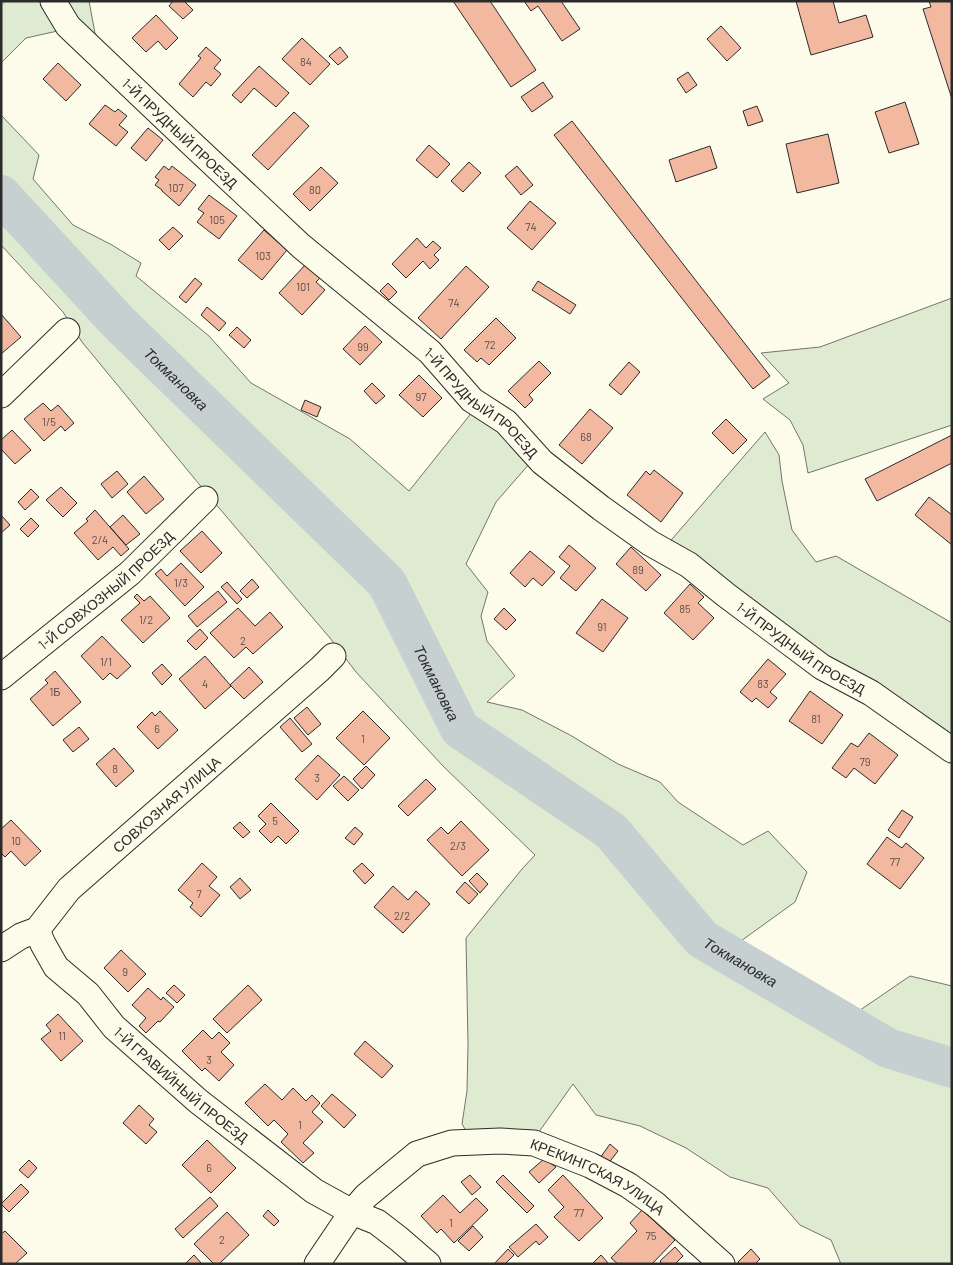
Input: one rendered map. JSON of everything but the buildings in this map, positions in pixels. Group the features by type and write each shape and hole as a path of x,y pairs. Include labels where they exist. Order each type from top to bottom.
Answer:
{"street":[{"name":"1-Й ПРУДНЫЙ ПРОЕЗД","path":"53,1 68,26 198,149 301,246 430,352 472,400 506,422 542,462 643,538 689,565 822,667 871,692 952,750"},
{"path":"1,395 67,331"},
{"name":"1-Й СОВХОЗНЫЙ ПРОЕЗД","path":"1,677 130,574 205,499"},
{"name":"СОВХОЗНАЯ УЛИЦА","path":"1,949 21,936 37,930 69,889 333,656"},
{"name":"1-Й ГРАВИЙНЫЙ ПРОЕЗД","path":"37,930 56,967 88,994 114,1027 198,1101 314,1191 352,1212 377,1222 399,1238 428,1264"},
{"name":"КРЕКИНГСКАЯ УЛИЦА","path":"317,1264 352,1212 366,1196 417,1154 452,1143 500,1141 534,1143 590,1165 628,1185 655,1204 722,1264"}],"green space":[{"path":"1,1 44,1 62,30 26,38 1,63"},
{"path":"62,1 89,1 97,44"},
{"path":"1,115 39,155 33,179 73,225 112,245 141,263 136,276 209,336 251,383 350,439 409,491 473,411 488,418 530,463 496,502 466,564 488,592 481,616 487,641 515,676 487,702 522,710 570,735 618,764 660,782 678,802 743,845 768,831 807,872 795,902 734,946 850,1017 910,976 952,986 952,1264 841,1264 831,1240 800,1225 768,1188 730,1177 686,1148 640,1126 596,1115 573,1084 536,1136 468,1134 462,1124 467,1091 466,938 535,855 443,766 356,672 330,638 208,495 82,342 63,312 1,245"},
{"path":"952,298 952,425 808,473 803,445 790,420 763,399 789,383 761,353 820,347"},
{"path":"765,432 779,455 792,530 816,562 836,556 952,623 952,744 842,671 666,546"}],"waterway":[{"name":"Токмановка","path":"1,195 118,322 387,583 460,729 611,831 702,939 888,1048 952,1068"}]}
